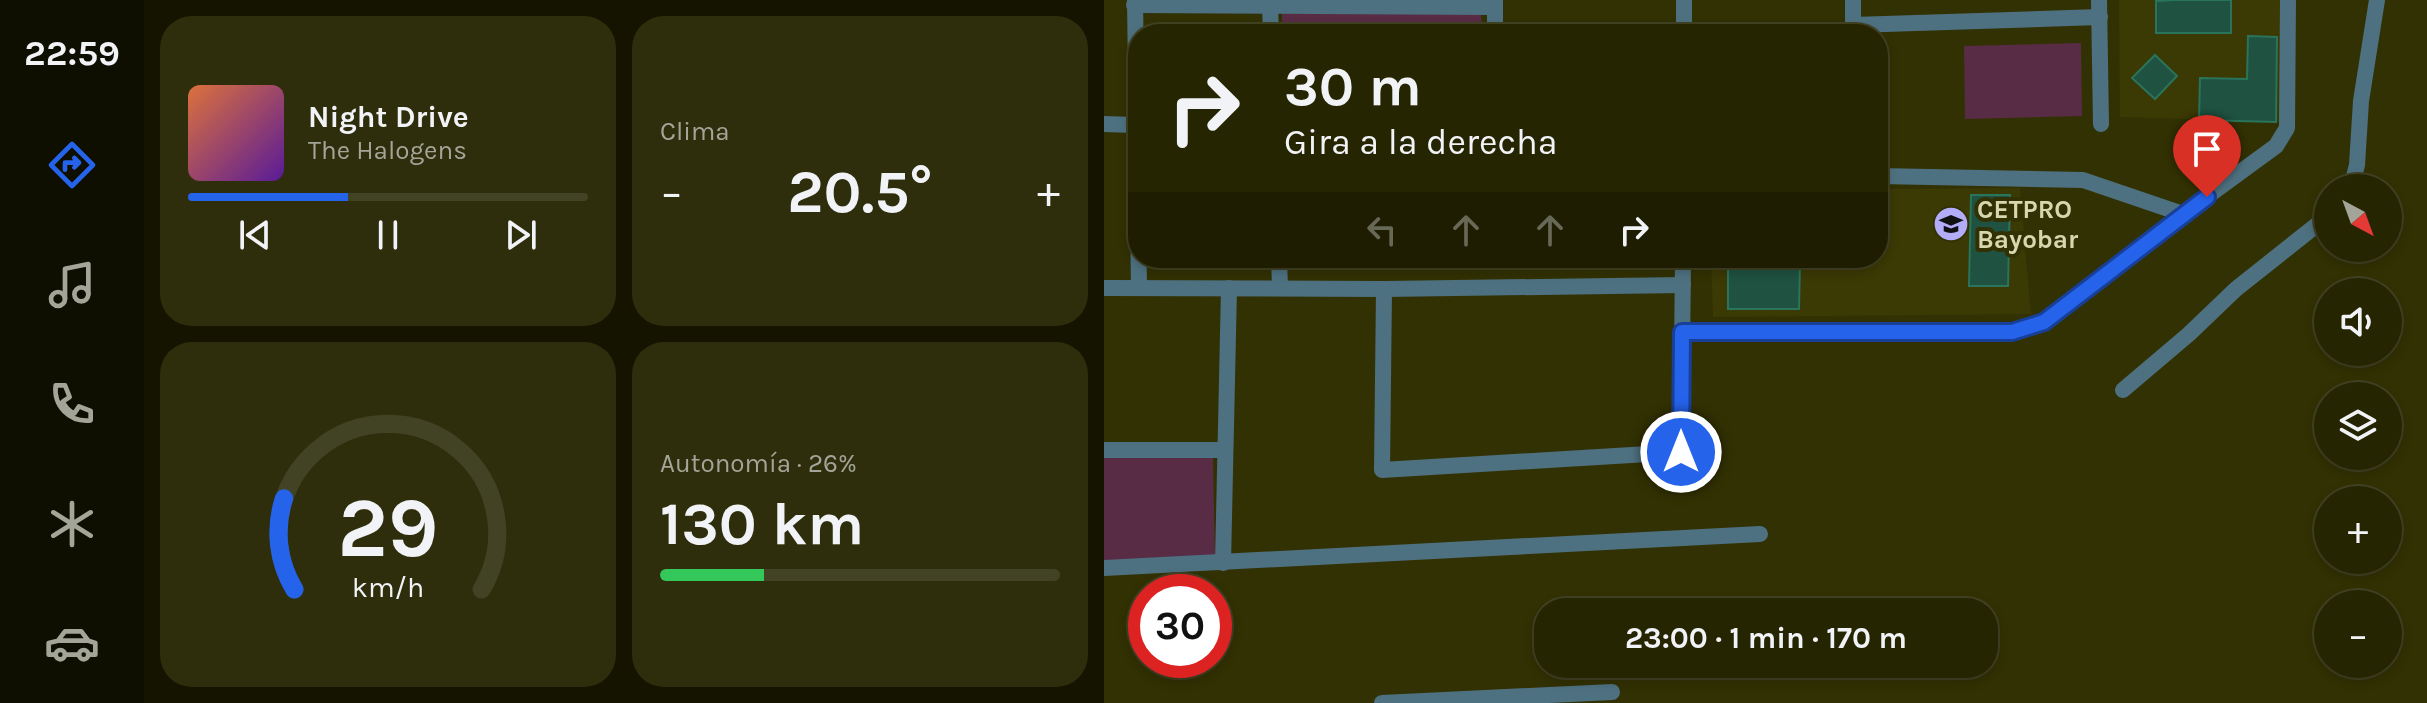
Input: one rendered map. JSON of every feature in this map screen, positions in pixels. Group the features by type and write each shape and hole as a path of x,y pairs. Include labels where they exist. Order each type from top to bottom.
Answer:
{"street":[{"path":"1684,0 1684,24"},
{"path":"1853,0 1853,24"},
{"path":"1682,332 2012,332 2044,322 2276,146 2287,128 2288,0"},
{"path":"2355,174 2361,101 2377,0"},
{"path":"1134,24 1134,2 1270,6 1495,3 1495,24"},
{"path":"1270,6 1271,24"},
{"path":"1888,27 2100,9 2101,124"},
{"path":"1104,124 1128,125"},
{"path":"1888,176 2083,180 2183,214"},
{"path":"2123,390 2236,289 2314,227"},
{"path":"1139,268 1139,288"},
{"path":"1279,268 1280,288"},
{"path":"1384,289 1382,470 1681,452 1683,268"},
{"path":"1104,288 1384,289 1683,285"},
{"path":"1223,563 1229,288"},
{"path":"1104,450 1224,450"},
{"path":"1104,568 1760,534"},
{"path":"1382,703 1612,692"}],"shaded area":[{"path":"2119,0 2282,0 2284,122 2120,117"},
{"path":"1481,13 1482,24 1282,24 1282,14"},
{"path":"2081,43 2082,116 1965,119 1964,46"},
{"name":"CETPRO Bayobar","path":"2020,188 2031,314 1713,317 1711,268 1888,268 1888,189"},
{"path":"1213,457 1215,558 1104,562 1104,458"}],"building":[{"path":"2231,0 2231,33 2156,33 2156,1"},
{"path":"2248,36 2277,37 2276,122 2199,120 2200,78 2247,79"},
{"path":"2155,55 2177,76 2155,99 2132,78"},
{"path":"1971,195 2010,195 2008,286 1969,286"},
{"path":"1728,268 1800,268 1799,309 1728,309"}],"place":[{"name":"CETPRO Bayobar","path":"1951,224"}],"route":[{"path":"1681,452 1682,332 2012,332 2044,322 2207,197"}]}
